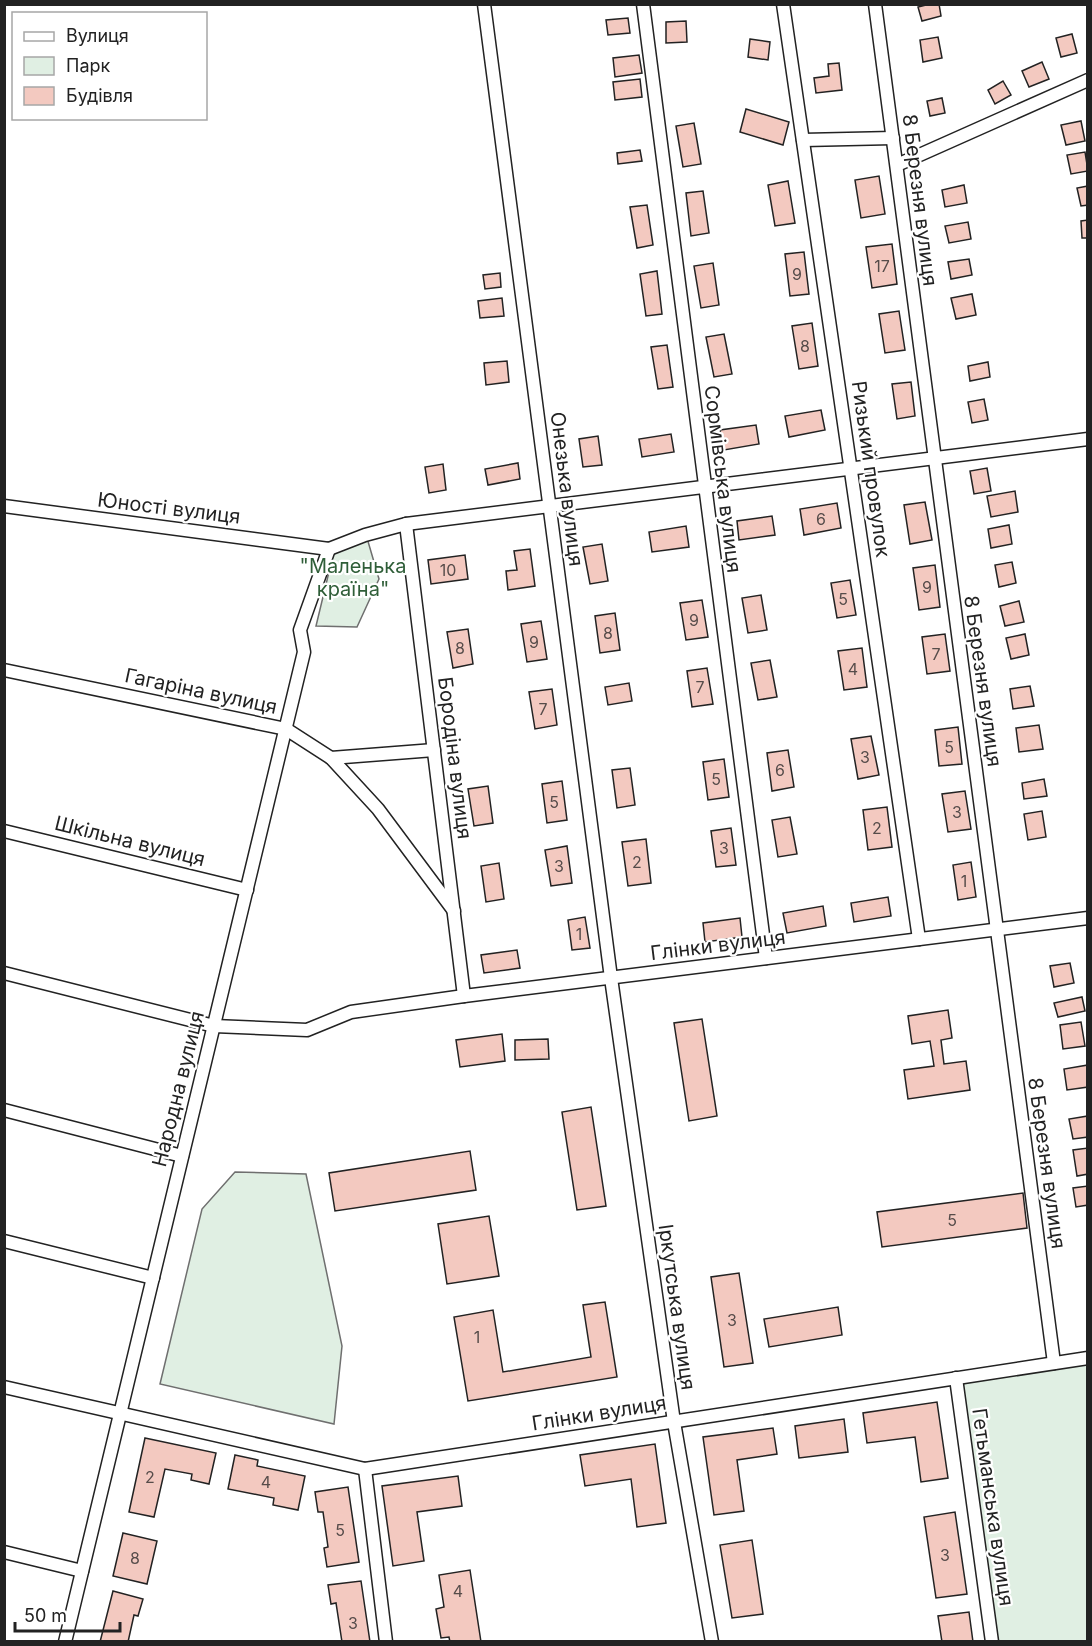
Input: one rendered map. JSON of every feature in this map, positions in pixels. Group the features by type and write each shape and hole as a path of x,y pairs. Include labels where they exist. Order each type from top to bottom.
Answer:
{"street":[{"name":"Онезька вулиця","path":"484,4 611,978"},
{"name":"Сормівська вулиця","path":"643,4 766,958"},
{"name":"Ризький провулок","path":"783,4 919,939"},
{"name":"8 Березня вулиця","path":"874,4 1054,1363"},
{"path":"897,165 1088,80"},
{"path":"803,140 893,138"},
{"path":"329,549 365,535 406,524 1088,439"},
{"name":"Юності вулиця","path":"4,506 329,549"},
{"name":"Бородіна вулиця","path":"406,524 464,996"},
{"name":"Народна вулиця","path":"65,1641 304,651 300,630 329,549"},
{"name":"Гагаріна вулиця","path":"4,670 285,729 331,758 378,809 454,911"},
{"path":"331,758 434,750"},
{"name":"Шкільна вулиця","path":"4,831 247,890"},
{"name":"Глінки вулиця","path":"4,974 214,1026 308,1030 351,1012 1088,918"},
{"name":"Іркутська вулиця","path":"611,978 674,1422 712,1641"},
{"path":"4,1110 182,1156"},
{"path":"4,1241 153,1278"},
{"name":"Глінки вулиця","path":"4,1387 365,1469 1088,1358"},
{"name":"Гетьманська вулиця","path":"956,1378 992,1641"},
{"path":"365,1469 386,1641"},
{"path":"4,1552 82,1571"}],"green space":[{"name":"\"Маленька країна\"","path":"367,538 379,579 357,627 316,626 334,551"},
{"path":"235,1172 306,1174 342,1346 334,1424 160,1384 202,1209"},
{"path":"1087,1359 1087,1641 993,1641 956,1380"}],"building":[{"path":"939,4 941,16 922,21 918,7"},
{"path":"628,18 630,33 608,35 606,20"},
{"path":"686,21 687,42 666,43 666,22"},
{"path":"1072,34 1077,53 1061,57 1056,38"},
{"path":"938,37 942,58 923,62 920,40"},
{"path":"750,39 770,42 768,60 748,57"},
{"path":"639,55 642,73 615,77 613,58"},
{"path":"1042,62 1049,79 1029,87 1022,71"},
{"path":"839,63 842,90 816,93 814,78 829,76 828,64"},
{"path":"640,79 642,97 615,100 613,82"},
{"path":"1003,81 1011,95 995,104 988,90"},
{"path":"942,98 945,113 930,116 927,101"},
{"path":"746,109 789,122 783,145 740,132"},
{"path":"1081,121 1085,141 1066,145 1061,125"},
{"path":"694,123 701,164 683,167 676,126"},
{"path":"640,150 642,161 618,164 617,153"},
{"path":"1085,152 1088,171 1071,174 1067,155"},
{"path":"879,176 885,214 861,218 855,180"},
{"path":"788,181 795,223 775,226 768,185"},
{"path":"964,185 967,203 945,207 942,190"},
{"path":"1088,186 1088,205 1081,206 1077,188"},
{"path":"703,191 709,233 691,236 686,193"},
{"path":"647,205 653,245 637,248 630,207"},
{"path":"1088,220 1088,238 1082,238 1081,221"},
{"path":"968,222 971,239 949,243 945,226"},
{"path":"892,244 897,284 872,288 866,247"},
{"path":"804,252 809,294 790,296 785,254"},
{"path":"969,259 972,275 951,279 948,262"},
{"path":"713,263 719,305 701,308 694,266"},
{"path":"657,271 662,314 646,316 640,274"},
{"path":"500,273 501,287 485,289 483,275"},
{"path":"972,294 976,315 956,319 951,298"},
{"path":"502,298 504,316 480,318 478,301"},
{"path":"899,311 905,350 885,353 879,314"},
{"path":"812,323 818,366 799,369 792,326"},
{"path":"724,334 732,374 714,377 706,337"},
{"path":"667,345 673,387 658,389 651,347"},
{"path":"507,361 509,382 486,385 484,363"},
{"path":"988,362 990,377 970,381 968,366"},
{"path":"911,382 915,416 897,419 892,384"},
{"path":"984,399 988,420 972,423 968,402"},
{"path":"821,410 825,430 789,437 785,416"},
{"path":"756,425 759,444 724,450 720,430"},
{"path":"671,434 674,452 642,457 639,439"},
{"path":"598,436 602,465 583,467 579,439"},
{"path":"518,463 520,479 488,485 485,469"},
{"path":"443,464 446,490 429,493 425,467"},
{"path":"987,468 991,491 974,494 970,471"},
{"path":"1015,491 1018,512 991,517 987,496"},
{"path":"925,502 932,540 910,544 904,505"},
{"path":"837,503 841,528 804,535 800,509"},
{"path":"772,516 775,535 739,540 737,521"},
{"path":"1009,525 1012,544 991,548 988,529"},
{"path":"686,526 689,547 652,552 649,532"},
{"path":"602,544 608,581 590,584 583,547"},
{"path":"530,549 535,586 508,590 506,571 517,570 514,551"},
{"path":"465,555 468,579 431,584 428,560"},
{"path":"1012,562 1016,583 999,587 995,565"},
{"path":"935,565 940,607 919,610 913,568"},
{"path":"850,580 856,615 837,618 831,583"},
{"path":"761,595 767,630 748,633 742,598"},
{"path":"702,600 708,637 686,640 680,603"},
{"path":"1019,601 1024,622 1005,626 1000,606"},
{"path":"615,613 620,650 600,653 595,616"},
{"path":"541,621 547,659 527,662 521,624"},
{"path":"468,629 473,664 453,668 447,632"},
{"path":"945,634 950,671 927,674 922,637"},
{"path":"1025,634 1029,655 1011,659 1006,638"},
{"path":"862,648 867,687 844,690 838,651"},
{"path":"770,660 777,697 758,700 751,663"},
{"path":"707,668 713,704 692,707 687,671"},
{"path":"629,683 632,701 608,705 605,687"},
{"path":"1030,686 1034,706 1013,709 1010,689"},
{"path":"552,689 557,725 535,729 529,692"},
{"path":"1039,725 1043,749 1019,752 1016,728"},
{"path":"958,727 962,764 939,766 935,730"},
{"path":"871,736 879,775 858,779 851,739"},
{"path":"788,750 794,787 772,791 767,753"},
{"path":"724,759 729,797 708,800 703,762"},
{"path":"630,768 635,805 617,808 612,770"},
{"path":"1044,779 1047,796 1024,799 1022,783"},
{"path":"562,781 567,820 547,823 542,784"},
{"path":"488,786 493,823 474,826 468,789"},
{"path":"965,791 971,829 948,832 942,794"},
{"path":"887,807 892,847 868,850 863,810"},
{"path":"1042,811 1046,837 1028,840 1024,814"},
{"path":"790,817 797,854 778,857 772,820"},
{"path":"731,828 736,865 716,867 711,831"},
{"path":"646,839 651,883 628,886 622,842"},
{"path":"567,846 572,883 551,886 545,850"},
{"path":"971,862 976,897 958,900 953,865"},
{"path":"499,863 504,899 486,902 481,866"},
{"path":"888,897 891,916 854,922 851,903"},
{"path":"823,906 826,926 787,933 783,913"},
{"path":"585,917 590,948 572,950 568,920"},
{"path":"740,918 742,937 705,942 703,923"},
{"path":"517,950 520,968 484,973 481,955"},
{"path":"1070,963 1074,983 1054,987 1050,966"},
{"path":"1082,997 1085,1011 1058,1017 1054,1003"},
{"path":"948,1010 952,1038 941,1040 944,1064 966,1061 970,1090 908,1099 904,1070 934,1066 930,1041 912,1044 908,1016"},
{"path":"702,1019 717,1116 689,1121 674,1023"},
{"path":"1081,1022 1085,1046 1063,1049 1060,1025"},
{"path":"502,1034 505,1061 460,1067 456,1040"},
{"path":"548,1039 549,1059 515,1060 515,1040"},
{"path":"1088,1065 1088,1087 1067,1090 1064,1069"},
{"path":"591,1107 606,1206 577,1210 562,1112"},
{"path":"1088,1116 1088,1137 1073,1139 1069,1119"},
{"path":"1088,1148 1088,1174 1077,1176 1073,1150"},
{"path":"470,1151 476,1190 335,1211 329,1173"},
{"path":"1088,1186 1088,1205 1076,1207 1073,1188"},
{"path":"1023,1193 1027,1228 882,1247 877,1212"},
{"path":"489,1216 499,1276 447,1284 438,1224"},
{"path":"739,1273 753,1363 724,1367 711,1277"},
{"path":"605,1302 617,1377 468,1401 454,1317 493,1310 503,1372 591,1357 583,1305"},
{"path":"838,1307 842,1335 769,1347 764,1319"},
{"path":"937,1402 948,1478 921,1482 915,1437 867,1443 863,1413"},
{"path":"844,1419 848,1452 799,1458 795,1426"},
{"path":"773,1428 777,1454 737,1460 744,1511 714,1515 703,1437"},
{"path":"145,1438 216,1453 209,1484 191,1480 192,1474 165,1469 154,1517 129,1512"},
{"path":"655,1444 666,1523 637,1527 631,1479 585,1486 580,1455"},
{"path":"235,1455 258,1460 257,1466 305,1476 298,1510 273,1505 274,1498 228,1489"},
{"path":"458,1476 462,1506 417,1512 424,1561 393,1566 382,1486"},
{"path":"348,1487 359,1562 327,1567 324,1548 328,1547 323,1512 318,1512 315,1492"},
{"path":"955,1512 967,1594 936,1598 924,1517"},
{"path":"123,1533 157,1541 147,1584 113,1576"},
{"path":"752,1540 763,1614 732,1618 720,1545"},
{"path":"470,1570 481,1642 450,1642 449,1637 441,1638 436,1609 444,1607 439,1575"},
{"path":"361,1581 370,1642 342,1642 336,1603 331,1604 328,1585"},
{"path":"113,1591 143,1599 138,1616 134,1615 128,1642 100,1642"},
{"path":"969,1612 973,1642 942,1642 938,1616"}]}
